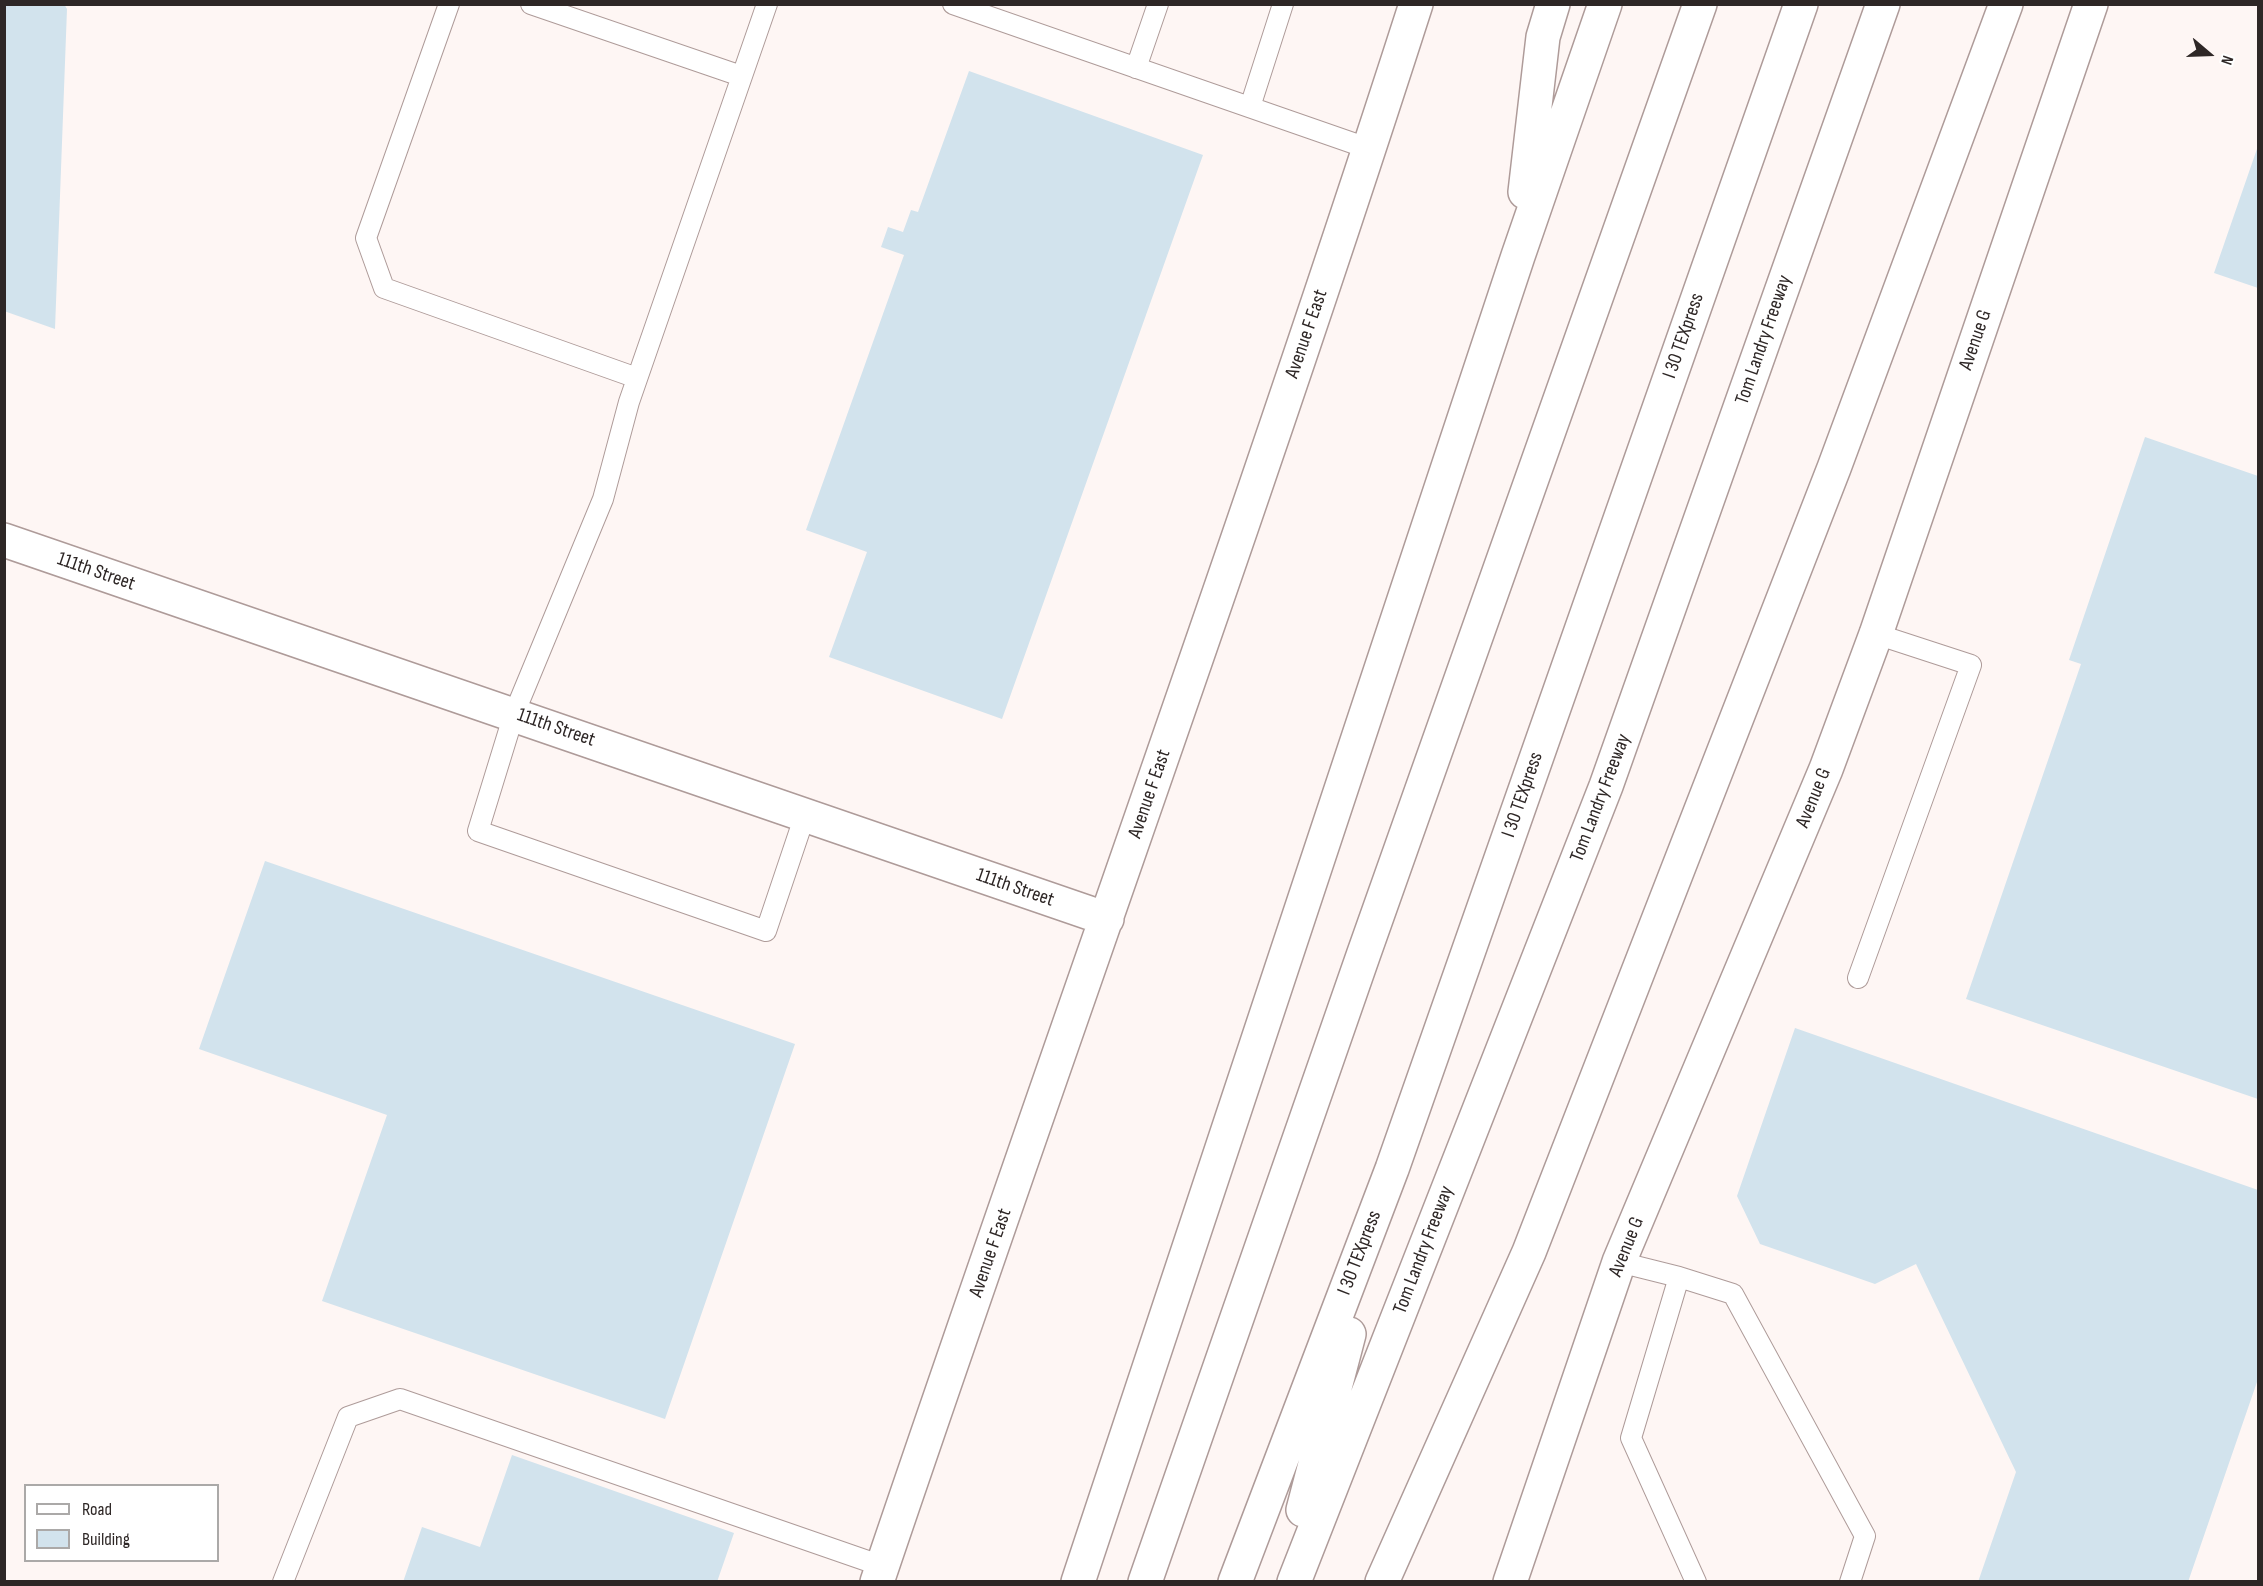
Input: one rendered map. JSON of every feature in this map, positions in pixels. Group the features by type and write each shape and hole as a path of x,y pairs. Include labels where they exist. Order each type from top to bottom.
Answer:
{"main road":[{"name":"Avenue F East","path":"880,1574 1370,149 1416,4"},
{"path":"1518,256 1544,37 1553,4"},
{"path":"1078,1581 1518,256 1605,4"},
{"path":"1145,1581 1364,953 1700,4"},
{"name":"I 30 TEXpress","path":"1235,1581 1392,1169 1801,4"},
{"name":"Tom Landry Freeway","path":"1294,1581 1606,786 1883,4"},
{"path":"1382,1581 1533,1241 1834,468 2006,4"},
{"name":"Avenue G","path":"1510,1581 1619,1262 1826,770 1876,634 2091,4"},
{"name":"111th Street","path":"4,540 1107,919"},
{"path":"1285,1581 1392,1169"}],"lane":[{"path":"449,4 366,237 384,288 637,378"},
{"path":"531,4 741,76"},
{"path":"767,4 637,378 603,499 514,714 478,831 766,931 805,815"},
{"path":"953,4 1370,149"},
{"path":"1136,68 1158,4"},
{"path":"1250,108 1283,4"},
{"path":"1858,978 1971,665 1876,634"},
{"path":"1619,1262 1733,1294 1865,1536 1850,1581"},
{"path":"1679,1277 1631,1438 1696,1581"},
{"path":"282,1581 348,1418 400,1398 880,1574"}],"building":[{"path":"4,4 64,4 67,9 55,329 4,311"},
{"path":"969,71 1203,155 1002,719 829,657 867,552 806,530 904,255 881,247 888,227 903,232 911,210 918,212"},
{"path":"2258,146 2258,288 2214,273"},
{"path":"2145,437 2258,476 2258,1099 1966,999 2081,664 2069,660"},
{"path":"265,861 795,1044 665,1419 322,1301 387,1115 199,1049"},
{"path":"1795,1028 2258,1190 2258,1379 2188,1582 1978,1582 2016,1472 1916,1264 1875,1284 1760,1244 1737,1196"},
{"path":"512,1455 734,1533 717,1582 403,1582 422,1527 480,1547"}]}
